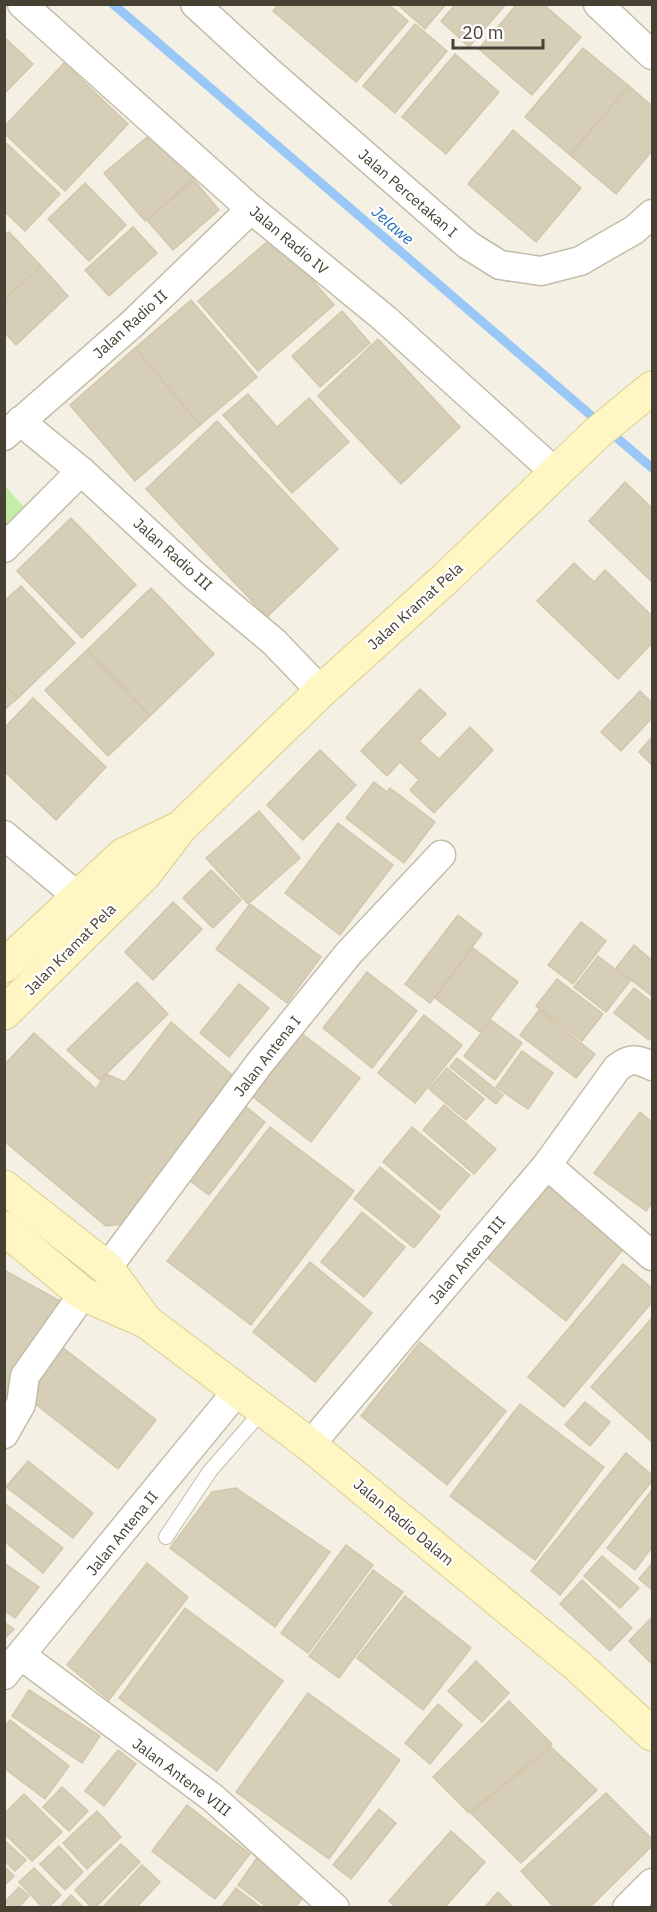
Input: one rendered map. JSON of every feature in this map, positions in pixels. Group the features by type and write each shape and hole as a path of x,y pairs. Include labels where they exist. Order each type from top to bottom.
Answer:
{"street":[{"name":"Jalan Radio IV","path":"22,4 251,209 384,318 557,474"},
{"name":"Jalan Percetakan I","path":"195,4 267,70 468,245 500,265 541,271 580,261 634,230 652,214"},
{"path":"598,4 652,55"},
{"name":"Jalan Radio II","path":"12,428 132,324 251,209"},
{"name":"Jalan Kramat Pela","path":"4,1014 144,875 180,828 321,691 447,577 609,423 652,388"},
{"name":"Jalan Radio III","path":"12,428 81,471 195,576 274,642 321,691"},
{"path":"4,548 81,471"},
{"name":"Jalan Kramat Pela","path":"4,966 123,855 180,828"},
{"path":"4,835 77,896"},
{"name":"Jalan Antena I","path":"107,1268 259,1064 349,953 441,855"},
{"name":"Jalan Antena III","path":"310,1445 547,1165 617,1068 627,1060 640,1061 652,1066"},
{"path":"547,1165 652,1256"},
{"name":"Jalan Radio Dalam","path":"4,1188 107,1268 147,1322"},
{"name":"Jalan Radio Dalam","path":"4,1228 83,1294 147,1322 310,1445 578,1666 652,1734"},
{"path":"4,1434 21,1404 25,1376 83,1294"},
{"name":"Jalan Antena II","path":"13,1665 238,1390"},
{"name":"Jalan Antene VIII","path":"13,1665 213,1798 335,1908"},
{"path":"627,1908 652,1883"}],"lane":[{"path":"166,1537 210,1471 263,1410"}],"green space":[{"path":"5,486 24,507 5,526"}],"building":[{"path":"279,4 388,4 408,21 356,82 273,11"},
{"path":"397,4 446,4 425,29"},
{"path":"456,4 506,4 469,47 441,21"},
{"path":"517,4 543,4 581,37 532,95 479,49"},
{"path":"415,24 447,51 395,113 363,86"},
{"path":"4,37 33,64 4,94"},
{"path":"583,48 629,86 570,155 525,117"},
{"path":"455,54 499,92 446,154 402,117"},
{"path":"64,63 128,124 65,191 4,133 4,127"},
{"path":"629,86 652,106 652,151 616,194 570,155"},
{"path":"157,129 202,171 145,221 104,173"},
{"path":"513,130 581,188 536,242 468,184"},
{"path":"4,141 60,194 25,231 4,211"},
{"path":"194,180 219,210 173,250 147,220"},
{"path":"85,183 126,225 89,261 48,219"},
{"path":"133,227 157,253 109,296 85,270"},
{"path":"9,232 41,266 4,300 4,236"},
{"path":"274,236 334,305 258,371 198,301"},
{"path":"41,266 68,296 16,345 4,332 4,300"},
{"path":"191,300 257,377 200,425 135,348"},
{"path":"342,311 370,343 320,387 292,356"},
{"path":"378,339 460,427 401,484 318,396"},
{"path":"135,348 200,425 135,481 70,405"},
{"path":"248,394 277,427 309,398 349,442 292,493 223,415"},
{"path":"217,421 338,549 267,617 146,489"},
{"path":"625,482 652,508 652,582 589,521"},
{"path":"71,518 136,585 82,638 17,571"},
{"path":"574,563 594,582 605,570 652,616 652,643 618,679 537,601"},
{"path":"21,586 75,643 18,698 4,683 4,601"},
{"path":"151,588 214,654 150,716 87,650"},
{"path":"87,650 150,716 108,756 45,690"},
{"path":"4,683 18,698 4,710"},
{"path":"420,689 446,714 419,741 439,759 470,727 493,750 434,813 410,790 419,780 400,762 387,776 361,751"},
{"path":"640,691 652,703 652,718 621,751 601,732"},
{"path":"33,698 106,767 56,820 4,771 4,728"},
{"path":"652,737 652,765 639,752"},
{"path":"320,750 356,785 303,840 267,805"},
{"path":"374,782 387,792 390,788 435,822 404,863 346,818"},
{"path":"259,811 300,858 248,904 206,858"},
{"path":"338,823 393,865 340,935 285,893"},
{"path":"211,870 241,900 213,928 183,898"},
{"path":"173,902 202,929 153,980 125,952"},
{"path":"250,904 321,957 287,1003 216,949"},
{"path":"458,915 482,934 430,1003 405,984"},
{"path":"581,922 606,941 573,984 548,965"},
{"path":"634,945 652,960 652,996 616,968"},
{"path":"473,948 518,982 480,1032 435,998"},
{"path":"598,956 630,981 606,1012 574,987"},
{"path":"367,972 417,1011 372,1068 323,1028"},
{"path":"557,979 603,1014 582,1041 536,1006"},
{"path":"137,982 168,1014 100,1080 67,1050"},
{"path":"239,984 269,1008 229,1057 200,1033"},
{"path":"634,988 652,1002 652,1035 649,1040 614,1013"},
{"path":"539,1010 595,1054 576,1078 520,1035"},
{"path":"424,1015 462,1045 415,1103 378,1073"},
{"path":"491,1020 522,1043 495,1080 464,1056"},
{"path":"171,1022 238,1080 125,1224 106,1226 4,1141 4,1065 34,1033 96,1089 106,1074 125,1082"},
{"path":"301,1033 360,1078 311,1142 253,1097"},
{"path":"522,1051 553,1073 528,1109 496,1087"},
{"path":"457,1058 503,1095 496,1104 450,1067"},
{"path":"447,1068 484,1099 466,1120 429,1089"},
{"path":"239,1101 265,1122 209,1195 182,1175"},
{"path":"444,1105 496,1149 474,1174 423,1130"},
{"path":"640,1112 652,1122 652,1203 646,1211 594,1173"},
{"path":"270,1127 354,1191 251,1325 167,1261"},
{"path":"412,1127 470,1175 440,1210 383,1162"},
{"path":"380,1167 440,1216 414,1248 354,1199"},
{"path":"547,1179 627,1244 566,1321 485,1256"},
{"path":"362,1212 405,1247 364,1297 321,1262"},
{"path":"310,1262 372,1313 315,1382 253,1332"},
{"path":"623,1264 652,1288 652,1302 564,1407 528,1377"},
{"path":"4,1270 60,1301 7,1396 4,1394"},
{"path":"652,1318 652,1442 591,1387"},
{"path":"420,1342 506,1411 447,1485 361,1416"},
{"path":"62,1347 156,1420 118,1469 24,1395"},
{"path":"585,1402 610,1422 590,1446 565,1425"},
{"path":"520,1404 604,1467 535,1560 450,1496"},
{"path":"626,1453 652,1475 652,1481 560,1595 531,1571"},
{"path":"28,1461 93,1513 73,1538 6,1487"},
{"path":"236,1488 330,1552 275,1627 170,1548 212,1492"},
{"path":"652,1490 652,1547 635,1570 607,1548"},
{"path":"4,1503 63,1548 43,1573 4,1541"},
{"path":"346,1545 373,1565 308,1653 281,1633"},
{"path":"602,1556 639,1588 620,1608 584,1576"},
{"path":"4,1563 39,1587 15,1618 4,1610"},
{"path":"147,1563 188,1597 109,1700 67,1665"},
{"path":"652,1563 652,1590 639,1579"},
{"path":"373,1570 403,1592 339,1678 309,1656"},
{"path":"582,1580 632,1628 610,1651 560,1604"},
{"path":"405,1596 471,1648 423,1710 357,1658"},
{"path":"185,1608 283,1681 217,1771 119,1698"},
{"path":"652,1617 652,1664 629,1641"},
{"path":"4,1622 14,1629 4,1639"},
{"path":"476,1661 509,1693 482,1722 448,1691"},
{"path":"29,1690 100,1736 82,1763 12,1716"},
{"path":"308,1693 400,1760 329,1859 236,1792"},
{"path":"509,1701 552,1744 469,1813 433,1777"},
{"path":"438,1704 462,1725 430,1764 405,1743"},
{"path":"10,1720 69,1766 45,1799 4,1768 4,1727"},
{"path":"551,1747 597,1790 521,1863 471,1813"},
{"path":"118,1750 136,1764 104,1806 85,1791"},
{"path":"62,1787 88,1811 69,1831 43,1807"},
{"path":"606,1793 652,1839 652,1846 589,1908 555,1908 521,1871"},
{"path":"24,1794 62,1832 32,1861 4,1833 4,1814"},
{"path":"187,1805 250,1854 215,1899 152,1851"},
{"path":"379,1809 396,1823 351,1879 333,1865"},
{"path":"97,1811 121,1837 87,1869 63,1843"},
{"path":"451,1831 485,1862 444,1908 396,1908 389,1901"},
{"path":"4,1840 26,1860 15,1871 4,1861"},
{"path":"121,1844 140,1862 95,1908 92,1908 75,1890"},
{"path":"59,1846 83,1872 65,1890 40,1864"},
{"path":"259,1855 307,1891 295,1908 268,1908 238,1885"},
{"path":"142,1865 160,1882 136,1908 102,1908"},
{"path":"4,1866 14,1876 4,1886"},
{"path":"34,1868 61,1895 48,1908 43,1908 19,1882"},
{"path":"19,1887 29,1896 18,1908 11,1908 5,1902"},
{"path":"236,1888 262,1908 221,1908"},
{"path":"498,1892 514,1908 484,1908"},
{"path":"71,1895 84,1908 59,1908"}],"waterway":[{"name":"Jelawe","path":"113,4 652,468"}]}
